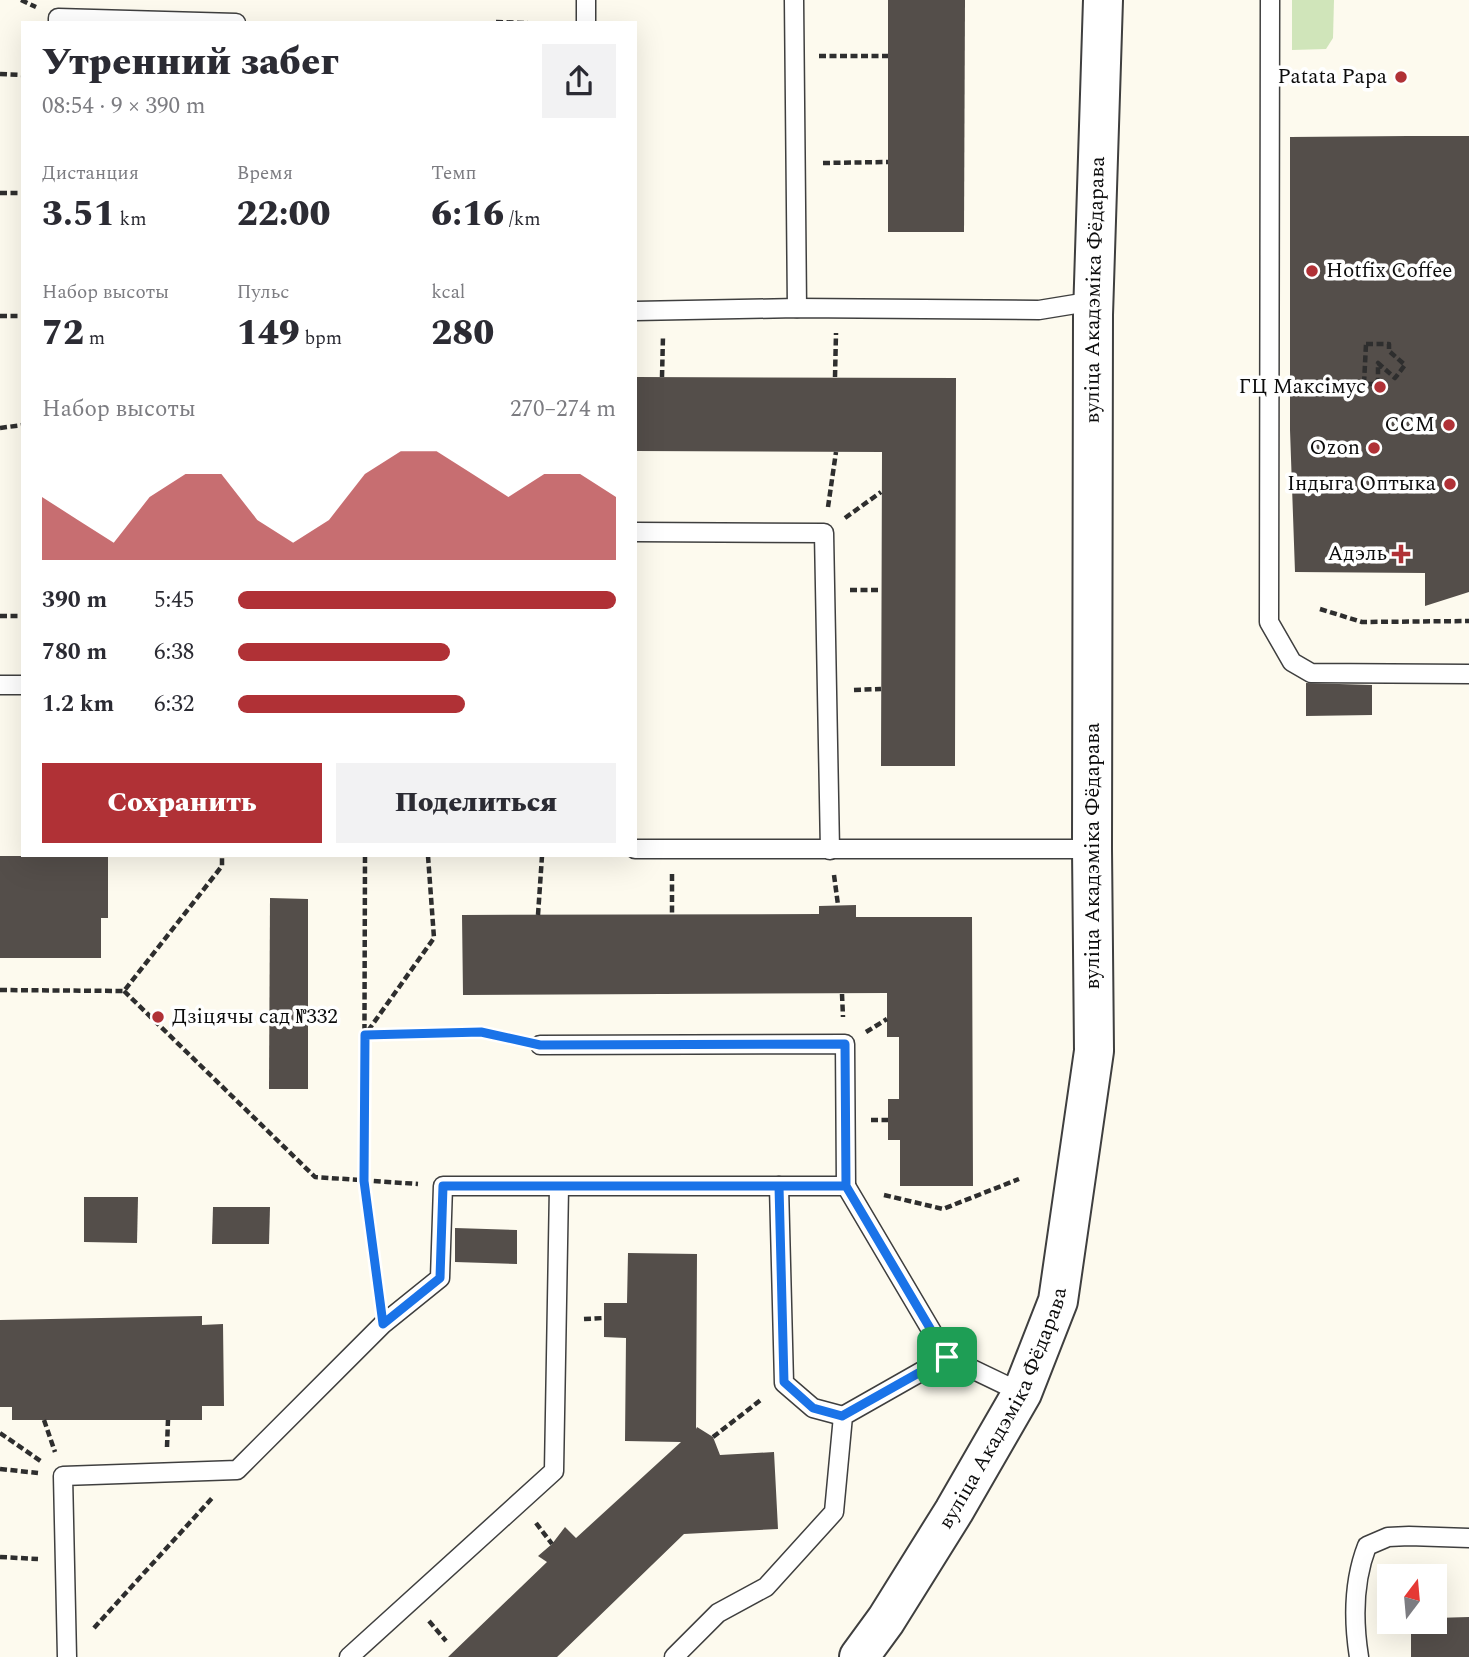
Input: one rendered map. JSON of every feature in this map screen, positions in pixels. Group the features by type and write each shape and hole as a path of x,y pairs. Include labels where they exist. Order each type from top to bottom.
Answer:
{"street":[{"name":"вуліца Акадэміка Фёдарава","path":"859,1657 886,1620 954,1511 1022,1393 1058,1301 1094,1051 1094,301 1103,0"}],"lane":[{"path":"586,0 586,21"},
{"path":"794,0 797,308"},
{"path":"1270,0 1269,622 1292,662 1311,673 1469,674"},
{"path":"58,21 58,18 165,21"},
{"path":"637,311 797,308 1039,310 1094,301"},
{"path":"637,532 824,533 830,850"},
{"path":"0,685 21,685"},
{"path":"637,849 1092,849"},
{"path":"540,1045 845,1044 846,1186 947,1357 1022,1393"},
{"path":"67,1657 63,1476 237,1471 383,1324 440,1278 443,1186 846,1186"},
{"path":"779,1186 784,1382 813,1408 842,1416 947,1357"},
{"path":"349,1657 554,1471 558,1187"},
{"path":"674,1657 718,1614 766,1587 834,1512 842,1416"},
{"path":"1359,1657 1355,1595 1358,1570 1367,1546 1388,1537 1469,1538"}],"path":[{"path":"794,56 888,56"},
{"path":"0,74 21,75"},
{"path":"796,164 888,162"},
{"path":"0,193 21,193"},
{"path":"835,377 836,308"},
{"path":"662,377 663,310"},
{"path":"0,316 21,316"},
{"path":"1366,344 1389,344 1389,351 1405,365 1395,378 1378,363 1378,384 1364,384 1366,344"},
{"path":"0,429 21,425"},
{"path":"0,434 7,428"},
{"path":"824,533 836,452"},
{"path":"824,533 881,492"},
{"path":"1320,609 1362,622 1469,621"},
{"path":"0,616 21,616"},
{"path":"671,849 673,915"},
{"path":"124,991 222,866 222,857"},
{"path":"365,857 364,1181 383,1324"},
{"path":"365,1035 434,939 428,857"},
{"path":"538,915 542,857"},
{"path":"0,990 124,991 315,1178 443,1186"},
{"path":"365,1035 481,1032 540,1045"},
{"path":"846,1186 943,1209 1019,1179"},
{"path":"713,1437 784,1382"},
{"path":"0,1433 63,1476"},
{"path":"0,1469 63,1476"},
{"path":"67,1657 237,1471"},
{"path":"0,1557 65,1560"}],"green space":[{"path":"1292,0 1334,0 1333,38 1326,49 1292,50"}],"building":[{"path":"888,0 965,0 964,232 888,232"},
{"name":"ГЦ Максімус","path":"1469,136 1469,592 1425,606 1425,573 1295,572 1290,430 1290,137"},
{"path":"637,377 956,378 955,766 881,766 882,452 637,451"},
{"path":"1306,683 1372,685 1372,715 1306,716"},
{"path":"0,856 108,857 108,918 101,918 101,958 0,958"},
{"path":"270,898 308,899 308,1089 269,1089"},
{"path":"856,905 856,917 972,917 973,1186 900,1186 900,1140 888,1140 888,1099 899,1099 899,1037 887,1037 887,993 463,995 462,915 819,914 819,906"},
{"path":"84,1197 138,1197 137,1243 84,1242"},
{"path":"213,1207 270,1207 269,1244 212,1244"},
{"path":"455,1228 517,1230 517,1264 455,1262"},
{"path":"628,1253 697,1254 696,1429 697,1427 713,1437 720,1455 774,1452 778,1529 684,1534 557,1657 448,1657 547,1562 538,1556 565,1527 576,1538 681,1442 625,1441 626,1338 604,1337 604,1303 627,1303"},
{"path":"202,1316 202,1325 223,1324 224,1406 202,1406 202,1420 12,1420 12,1407 0,1407 0,1320"},
{"path":"1469,1617 1469,1657 1411,1657 1411,1634 1447,1634 1447,1618"}],"place":[{"name":"Patata Papa","path":"1401,77"},
{"name":"Hotfix Coffee","path":"1312,271"},
{"name":"ГЦ Максімус","path":"1380,387"},
{"name":"ССМ","path":"1449,425"},
{"name":"Ozon","path":"1374,448"},
{"name":"Індыга Оптыка","path":"1450,484"},
{"name":"Адэль","path":"1401,554"},
{"name":"Дзіцячы сад №332","path":"158,1017"}],"route":[{"path":"947,1357 842,1416 813,1408 784,1382 779,1186 846,1186 845,1044 540,1045 481,1032 365,1035 364,1181 383,1324 440,1278 443,1186 558,1187 779,1186 846,1186 947,1357"}]}
